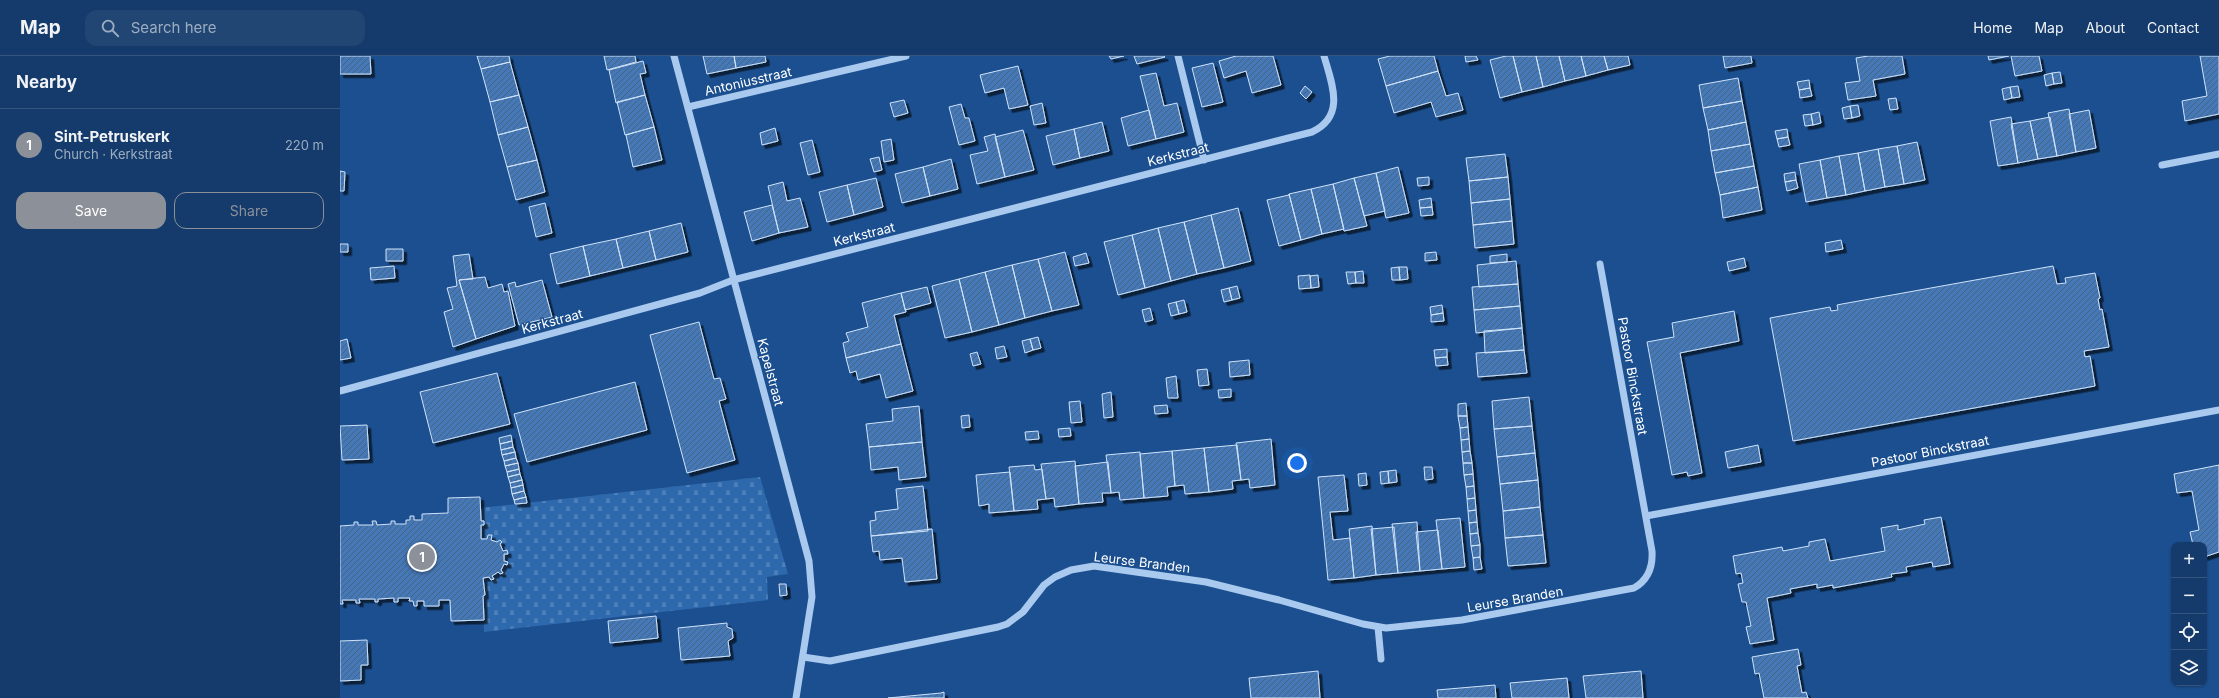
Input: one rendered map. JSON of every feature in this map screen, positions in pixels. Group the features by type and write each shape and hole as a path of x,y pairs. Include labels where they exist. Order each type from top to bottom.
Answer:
{"street":[{"name":"Kapelstraat","path":"674,56 809,561 812,597 796,698"},
{"name":"Antoniusstraat","path":"688,108 906,56"},
{"path":"1178,56 1204,160"},
{"name":"Kerkstraat","path":"340,390 700,293 734,280 1312,132 1322,128 1329,119 1334,106 1334,93 1324,56"},
{"path":"2162,165 2219,154"},
{"name":"Pastoor Binckstraat","path":"1600,264 1653,559 1650,572"},
{"name":"Pastoor Binckstraat","path":"1646,516 2219,410"},
{"name":"Leurse Branden","path":"803,657 830,661 998,627 1007,624 1023,612 1044,585 1055,577 1071,570 1094,566 1206,582 1378,627 1395,627 1462,620 1628,590 1639,585 1650,572"},
{"path":"1378,627 1381,659"}],"green space":[{"path":"760,477 788,574 767,577 768,600 484,632 483,596 485,595 483,578 489,577 491,580 494,579 492,576 498,572 500,574 503,573 501,570 504,564 507,565 508,562 504,561 504,554 508,554 507,550 503,551 500,544 502,542 501,540 497,542 491,540 492,536 488,535 487,539 481,539 481,525 484,525 484,521 481,521 480,508"}],"building":[{"path":"340,56 370,56 371,74 340,74"},
{"path":"477,56 509,56 510,62 481,69"},
{"path":"604,56 635,56 636,62 607,70"},
{"path":"703,56 734,56 736,68 707,74"},
{"path":"734,56 765,56 766,62 736,68"},
{"path":"1109,56 1124,56 1111,59"},
{"path":"1134,56 1164,56 1165,57 1137,64"},
{"path":"1236,56 1273,56 1281,85 1252,93 1246,71 1224,78 1219,61"},
{"path":"1390,56 1434,56 1438,71 1386,86 1378,59"},
{"path":"1465,56 1476,56 1478,60 1466,62"},
{"path":"1513,56 1522,92 1500,98 1490,60"},
{"path":"1513,56 1536,56 1543,87 1522,92"},
{"path":"1536,56 1559,56 1565,81 1543,87"},
{"path":"1559,56 1581,56 1586,76 1565,81"},
{"path":"1581,56 1604,56 1608,70 1586,76"},
{"path":"1604,56 1628,56 1630,65 1608,70"},
{"path":"1723,56 1751,56 1752,63 1725,68"},
{"path":"1868,56 1902,56 1905,74 1873,80 1876,96 1848,100 1845,83 1860,81 1856,58"},
{"path":"1988,56 2009,56 1989,60"},
{"path":"2011,56 2039,56 2042,71 2015,76"},
{"path":"2200,56 2219,56 2219,114 2185,121 2182,101 2207,96"},
{"path":"643,61 646,73 640,74 645,95 616,103 609,70"},
{"path":"510,62 519,95 490,102 481,69"},
{"path":"1213,63 1223,102 1202,107 1192,68"},
{"path":"1018,66 1028,105 1009,109 1004,88 985,93 980,75"},
{"path":"1438,71 1446,96 1458,93 1463,110 1436,117 1431,102 1394,113 1386,86"},
{"path":"2060,72 2062,83 2054,84 2052,73"},
{"path":"1156,73 1164,106 1177,103 1184,132 1156,139 1140,76"},
{"path":"2052,73 2054,84 2046,86 2044,75"},
{"path":"1738,78 1742,101 1703,108 1699,85"},
{"path":"1809,80 1810,88 1799,90 1797,82"},
{"path":"1305,86 1312,92 1306,99 1300,93"},
{"path":"2018,86 2020,97 2012,98 2010,87"},
{"path":"2010,87 2012,98 2004,100 2002,89"},
{"path":"1810,88 1812,96 1800,98 1799,90"},
{"path":"519,95 528,127 498,135 490,102"},
{"path":"645,95 654,127 625,135 617,102"},
{"path":"1896,98 1898,109 1890,110 1888,99"},
{"path":"904,100 908,113 894,117 890,103"},
{"path":"1742,101 1746,122 1708,130 1703,108"},
{"path":"1042,103 1046,123 1034,125 1030,106"},
{"path":"961,104 965,118 969,118 975,141 959,145 949,107"},
{"path":"1858,105 1860,116 1852,118 1850,106"},
{"path":"1850,106 1852,118 1844,119 1842,108"},
{"path":"2069,109 2076,152 2057,156 2048,113"},
{"path":"1149,110 1156,139 1128,146 1121,118"},
{"path":"2089,110 2096,148 2076,152 2069,114"},
{"path":"1819,112 1821,123 1813,125 1811,114"},
{"path":"1811,114 1813,125 1805,126 1803,115"},
{"path":"2011,117 2018,163 1998,166 1990,121"},
{"path":"2050,117 2057,156 2038,159 2030,121"},
{"path":"2030,121 2038,159 2018,163 2011,124"},
{"path":"1102,122 1109,151 1080,158 1074,129"},
{"path":"1746,122 1750,144 1711,151 1708,130"},
{"path":"528,127 537,160 507,167 498,135"},
{"path":"654,127 662,160 633,167 626,135"},
{"path":"775,128 778,141 762,145 760,133"},
{"path":"1074,129 1080,158 1053,165 1046,136"},
{"path":"1787,129 1788,137 1777,139 1775,131"},
{"path":"1023,130 1034,170 1005,177 995,137"},
{"path":"995,134 1005,177 977,184 970,155 988,151 984,137"},
{"path":"1788,137 1790,145 1779,147 1777,139"},
{"path":"891,139 894,160 884,162 881,141"},
{"path":"812,140 820,172 808,175 800,143"},
{"path":"1917,142 1925,180 1904,184 1897,146"},
{"path":"1750,144 1754,166 1715,173 1711,151"},
{"path":"1897,146 1904,184 1885,187 1878,149"},
{"path":"1878,149 1885,187 1865,191 1858,153"},
{"path":"1858,153 1865,191 1846,195 1839,156"},
{"path":"1505,154 1508,177 1469,181 1466,158"},
{"path":"1839,156 1846,195 1827,198 1820,160"},
{"path":"879,157 882,170 874,172 870,159"},
{"path":"951,159 958,189 930,196 923,167"},
{"path":"537,160 545,192 516,200 507,167"},
{"path":"1820,160 1827,198 1806,202 1799,164"},
{"path":"1754,166 1758,187 1720,195 1715,173"},
{"path":"923,167 930,196 902,203 895,174"},
{"path":"1398,167 1409,213 1386,218 1376,173"},
{"path":"340,171 345,172 344,191 340,191"},
{"path":"1795,172 1796,180 1785,182 1784,174"},
{"path":"1376,173 1385,211 1364,216 1354,178"},
{"path":"1429,177 1429,185 1418,186 1417,178"},
{"path":"1508,177 1510,199 1471,203 1469,181"},
{"path":"876,178 883,207 854,215 847,185"},
{"path":"1354,178 1367,226 1344,231 1333,184"},
{"path":"1796,180 1798,188 1787,191 1785,182"},
{"path":"783,182 787,201 800,198 808,227 779,233 768,186"},
{"path":"1333,184 1344,229 1322,234 1311,189"},
{"path":"847,185 854,215 827,222 819,192"},
{"path":"1758,187 1762,210 1723,218 1720,195"},
{"path":"1311,189 1322,234 1301,240 1289,194"},
{"path":"1289,195 1301,240 1279,246 1267,200"},
{"path":"1431,198 1432,207 1420,208 1419,200"},
{"path":"1510,199 1512,221 1473,225 1471,203"},
{"path":"545,203 552,233 536,237 529,207"},
{"path":"772,205 779,233 752,241 744,212"},
{"path":"1432,207 1433,215 1421,216 1420,208"},
{"path":"1238,208 1251,261 1224,268 1211,215"},
{"path":"1211,215 1224,268 1197,274 1184,222"},
{"path":"1512,221 1514,244 1475,248 1473,225"},
{"path":"1184,222 1197,274 1171,281 1158,228"},
{"path":"681,223 688,252 656,260 649,231"},
{"path":"1158,228 1171,281 1145,288 1132,235"},
{"path":"649,231 656,260 623,268 616,239"},
{"path":"1132,235 1145,288 1118,295 1104,242"},
{"path":"616,239 623,268 590,276 583,246"},
{"path":"1841,240 1843,249 1826,252 1825,243"},
{"path":"340,244 348,244 348,252 340,252"},
{"path":"583,246 590,276 557,284 550,254"},
{"path":"386,249 403,249 403,261 386,261"},
{"path":"1065,252 1079,305 1052,311 1038,259"},
{"path":"1436,252 1437,260 1425,261 1425,253"},
{"path":"1086,253 1089,263 1075,266 1073,257"},
{"path":"469,254 473,279 459,280 476,339 453,347 444,312 453,309 447,288 457,286 453,256"},
{"path":"1507,254 1507,262 1490,263 1490,256"},
{"path":"1744,258 1746,267 1729,271 1727,262"},
{"path":"1038,259 1052,311 1025,318 1012,265"},
{"path":"1516,261 1518,284 1479,287 1477,265"},
{"path":"1012,265 1025,318 999,325 985,272"},
{"path":"394,266 395,278 371,280 370,268"},
{"path":"2053,266 2057,284 2066,283 2065,278 2095,273 2100,298 2098,299 2100,310 2102,309 2109,347 2084,351 2085,357 2090,356 2095,386 1793,441 1770,318 1830,307 1831,311 1838,310 1837,305"},
{"path":"1399,267 1400,280 1392,280 1391,268"},
{"path":"1399,267 1407,267 1408,279 1400,280"},
{"path":"1363,271 1364,283 1356,283 1355,272"},
{"path":"985,272 999,325 972,332 959,279"},
{"path":"1346,272 1355,272 1356,283 1348,284"},
{"path":"1310,275 1311,288 1299,289 1298,276"},
{"path":"1318,275 1319,287 1311,288 1310,276"},
{"path":"485,277 488,288 502,284 504,292 508,291 515,326 476,339 459,280"},
{"path":"959,279 972,332 945,338 932,286"},
{"path":"542,280 552,317 519,325 508,284 515,282 516,287"},
{"path":"1518,284 1520,306 1474,310 1472,287"},
{"path":"1237,286 1240,298 1232,300 1229,288"},
{"path":"927,287 931,303 905,310 901,293"},
{"path":"1229,288 1232,300 1224,302 1221,290"},
{"path":"901,293 906,312 894,315 901,344 846,358 843,343 849,341 846,333 868,327 862,303"},
{"path":"1184,300 1187,312 1179,314 1176,302"},
{"path":"1176,302 1179,314 1171,316 1168,304"},
{"path":"1442,305 1443,313 1431,315 1430,307"},
{"path":"1520,306 1522,328 1476,333 1474,310"},
{"path":"1150,308 1153,320 1145,322 1142,310"},
{"path":"1734,311 1739,341 1680,353 1702,473 1688,476 1687,472 1672,475 1647,342 1674,337 1672,323"},
{"path":"1443,313 1444,321 1431,322 1431,315"},
{"path":"699,322 714,379 720,378 726,399 719,401 735,460 687,473 650,335"},
{"path":"1522,328 1524,350 1485,353 1484,331"},
{"path":"1038,337 1041,348 1033,350 1030,339"},
{"path":"347,339 351,358 340,360 340,341"},
{"path":"1030,339 1033,350 1025,353 1022,341"},
{"path":"901,344 913,391 886,398 880,374 858,380 856,371 850,373 846,358"},
{"path":"1004,346 1007,357 997,359 995,348"},
{"path":"1447,349 1447,357 1435,358 1434,350"},
{"path":"1524,350 1527,373 1478,377 1476,353"},
{"path":"977,352 981,364 973,366 970,354"},
{"path":"1447,357 1448,365 1436,366 1435,358"},
{"path":"1249,360 1250,375 1230,377 1229,362"},
{"path":"1207,369 1209,385 1199,386 1197,370"},
{"path":"497,373 510,424 433,443 420,392"},
{"path":"1176,376 1178,398 1168,398 1166,378"},
{"path":"635,382 647,430 527,462 514,414"},
{"path":"1231,389 1231,397 1219,398 1218,390"},
{"path":"1111,392 1113,417 1104,418 1102,394"},
{"path":"1529,397 1532,426 1494,429 1492,401"},
{"path":"1080,401 1082,422 1071,423 1069,402"},
{"path":"1466,403 1467,416 1458,416 1458,404"},
{"path":"1167,405 1168,413 1155,414 1154,406"},
{"path":"919,406 922,442 869,447 866,424 893,421 892,409"},
{"path":"969,415 970,427 962,428 961,416"},
{"path":"1458,416 1467,416 1468,427 1460,428"},
{"path":"367,425 369,459 342,460 340,426"},
{"path":"1532,426 1535,453 1497,457 1494,429"},
{"path":"1468,427 1469,439 1461,440 1460,428"},
{"path":"1070,428 1071,436 1059,437 1058,429"},
{"path":"1038,431 1039,439 1026,440 1025,432"},
{"path":"511,435 512,441 500,444 499,438"},
{"path":"1271,439 1275,485 1250,488 1249,479 1241,480 1236,443"},
{"path":"1469,439 1470,451 1462,452 1461,440"},
{"path":"512,441 513,447 501,450 500,444"},
{"path":"922,442 926,477 899,480 898,467 871,470 869,447"},
{"path":"1237,445 1241,480 1232,481 1233,489 1209,492 1204,448"},
{"path":"1758,445 1761,462 1728,468 1725,452"},
{"path":"513,447 515,452 502,455 501,450"},
{"path":"1204,448 1209,492 1185,494 1184,485 1175,486 1172,451"},
{"path":"1172,451 1175,486 1167,487 1168,496 1144,498 1140,454"},
{"path":"1470,451 1472,463 1463,463 1462,452"},
{"path":"515,452 516,458 504,461 502,455"},
{"path":"1140,452 1144,498 1120,500 1119,492 1111,493 1106,455"},
{"path":"1535,453 1538,480 1500,484 1497,457"},
{"path":"516,458 518,463 505,466 504,461"},
{"path":"1075,461 1079,504 1055,507 1054,498 1046,499 1041,464"},
{"path":"1108,462 1111,493 1102,493 1103,502 1079,504 1075,466"},
{"path":"518,463 519,469 507,472 505,466"},
{"path":"1463,463 1472,463 1473,474 1464,475"},
{"path":"1034,465 1035,470 1042,469 1046,499 1037,500 1038,509 1014,511 1009,467"},
{"path":"2219,465 2219,552 2207,556 2207,542 2192,542 2190,532 2199,530 2192,491 2177,493 2174,474"},
{"path":"1424,467 1432,467 1433,479 1425,480"},
{"path":"519,469 520,474 508,477 507,472"},
{"path":"1396,470 1397,482 1389,483 1388,471"},
{"path":"1388,471 1389,483 1381,484 1380,472"},
{"path":"1010,472 1014,511 989,513 989,504 979,506 976,475"},
{"path":"1366,473 1367,485 1359,486 1358,474"},
{"path":"520,474 522,480 510,483 508,477"},
{"path":"1473,474 1474,486 1466,487 1464,475"},
{"path":"1344,475 1348,511 1330,512 1333,540 1350,538 1354,578 1328,580 1318,477"},
{"path":"522,480 523,485 511,488 510,483"},
{"path":"1538,480 1540,507 1503,511 1500,484"},
{"path":"523,485 524,491 512,494 511,488"},
{"path":"923,486 928,531 871,536 870,521 876,520 875,512 898,509 896,489"},
{"path":"1474,486 1475,498 1467,499 1466,487"},
{"path":"524,491 526,497 514,500 512,494"},
{"path":"480,497 481,521 484,521 484,525 481,525 481,539 487,539 488,535 492,535 491,540 497,542 500,540 502,542 500,544 503,551 507,550 508,554 504,554 504,561 508,562 507,565 504,564 501,570 503,573 500,574 498,572 492,576 494,579 491,580 489,577 483,578 485,595 483,596 484,620 451,621 450,600 439,600 439,606 424,606 424,601 417,601 417,606 414,606 413,601 409,601 410,598 398,598 398,602 394,602 394,598 378,599 378,602 375,602 375,599 359,599 360,603 356,603 356,600 342,600 343,604 340,604 340,526 354,525 354,522 358,522 358,525 373,525 372,521 376,521 377,525 391,524 391,521 395,521 395,524 406,524 406,520 410,520 410,516 414,516 414,520 422,520 422,514 448,513 448,498"},
{"path":"526,497 527,503 515,504 514,500"},
{"path":"1475,498 1476,510 1468,511 1467,499"},
{"path":"1540,507 1543,535 1505,538 1503,511"},
{"path":"1476,510 1477,522 1469,523 1468,511"},
{"path":"1941,517 1950,564 1933,567 1932,562 1906,567 1907,572 1891,574 1892,577 1833,588 1833,585 1817,588 1817,584 1790,589 1791,593 1767,598 1774,640 1750,644 1746,627 1751,626 1746,602 1742,602 1738,584 1743,583 1741,573 1736,574 1733,556 1782,547 1783,551 1809,546 1809,542 1825,539 1830,561 1885,551 1881,528 1898,525 1898,530 1925,524 1924,520"},
{"path":"1460,518 1465,567 1442,569 1436,520"},
{"path":"1417,522 1420,571 1398,573 1392,524"},
{"path":"1477,522 1478,533 1470,534 1469,523"},
{"path":"1372,526 1376,575 1354,578 1349,529"},
{"path":"1394,527 1398,573 1376,575 1371,529"},
{"path":"932,529 937,579 905,582 902,558 880,560 879,551 873,552 871,536"},
{"path":"1438,530 1442,569 1420,571 1416,532"},
{"path":"1478,533 1480,545 1471,546 1470,534"},
{"path":"1543,535 1546,563 1508,566 1505,538"},
{"path":"1480,545 1480,557 1473,558 1471,546"},
{"path":"1480,557 1482,569 1474,570 1473,558"},
{"path":"779,584 786,584 787,595 780,596"},
{"path":"656,616 658,638 610,643 608,621"},
{"path":"727,623 727,627 732,629 733,638 728,641 730,656 681,660 678,628"},
{"path":"367,640 368,665 361,665 361,680 340,681 340,641"},
{"path":"1798,649 1801,665 1797,666 1802,693 1806,692 1808,698 1764,698 1759,673 1755,674 1752,657"},
{"path":"1318,671 1320,698 1251,698 1249,678"},
{"path":"1641,671 1643,698 1586,698 1583,676"},
{"path":"1567,678 1569,698 1512,698 1510,683"},
{"path":"1495,685 1496,698 1438,698 1437,690"},
{"path":"944,692 944,698 888,698 941,693"}],"place":[{"name":"Sint-Petruskerk","path":"422,557"}]}
